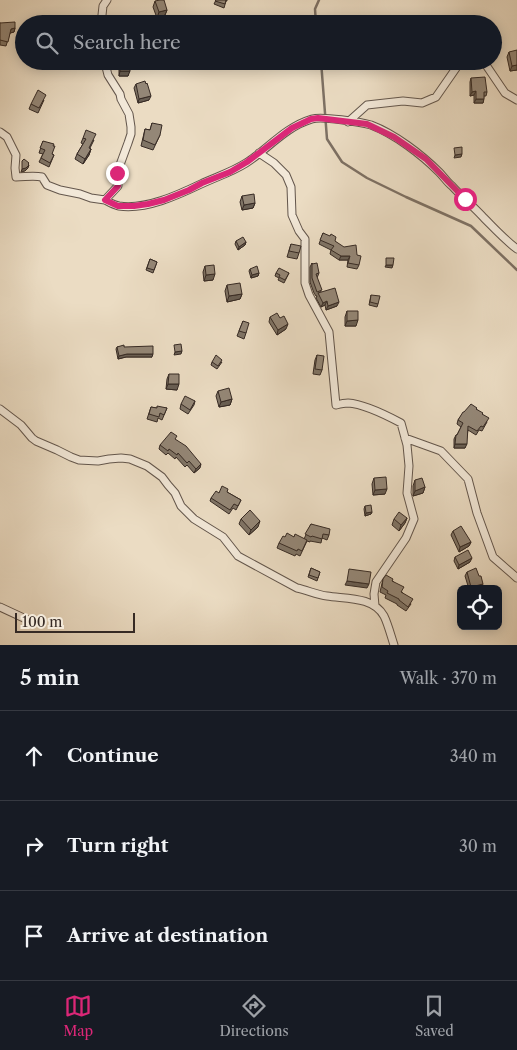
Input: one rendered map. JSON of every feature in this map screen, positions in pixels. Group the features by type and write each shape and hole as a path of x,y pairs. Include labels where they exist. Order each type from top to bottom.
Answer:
{"street":[{"path":"102,15 106,0"},
{"path":"105,200 118,186 117,173 128,143 131,127 129,114 107,70"},
{"path":"348,122 367,105 404,101 422,103 436,97 455,70"},
{"path":"489,70 505,93 517,100"},
{"path":"0,132 7,137 16,156 14,168 16,177 42,177 47,185 60,190 105,200 118,206 125,206 148,204 164,200 230,172 247,162 292,128 311,119 318,118 367,124 394,137 417,152 505,240 517,249"},
{"path":"259,153 274,163 286,175 291,187 292,215 305,239 305,283 309,295 329,332 336,405 348,403 367,408 401,423 407,444 407,493 414,520 406,538 376,582 375,606"},
{"path":"0,410 21,425 36,441 79,460 98,461 121,458 130,459 147,466 162,477 175,493 181,506 194,519 223,537 238,556 297,588 325,596 362,601 375,606 383,615 394,645"},
{"path":"405,438 441,450 468,479 477,513 493,557 517,578"},
{"path":"0,607 28,620"}],"building":[{"path":"164,0 167,10 159,12 155,1"},
{"path":"216,0 226,0 225,4"},
{"path":"15,22 15,28 11,29 8,42 0,40 0,23"},
{"path":"517,50 517,65 512,66 509,52"},
{"path":"485,77 487,92 484,92 484,99 476,99 476,91 472,92 471,78"},
{"path":"145,81 151,96 139,99 136,84"},
{"path":"38,90 46,95 39,108 31,104"},
{"path":"152,123 162,125 155,145 143,140 145,129 150,130"},
{"path":"86,130 96,134 85,159 77,154 86,139 83,138"},
{"path":"43,141 55,146 52,154 54,155 50,163 41,158 45,150 40,148"},
{"path":"462,147 462,154 455,155 454,148"},
{"path":"24,159 29,165 22,169 22,161"},
{"path":"254,194 255,203 244,205 242,196"},
{"path":"323,233 336,237 335,241 344,247 356,245 357,255 361,256 359,265 348,263 350,256 341,256 331,250 334,246 320,240"},
{"path":"243,237 246,242 239,247 236,241"},
{"path":"291,244 301,246 299,253 289,251"},
{"path":"386,258 394,258 393,265 386,265"},
{"path":"150,259 157,262 154,270 147,268"},
{"path":"317,263 319,273 316,274 322,290 317,292 312,278 312,264"},
{"path":"214,265 215,274 206,275 205,266"},
{"path":"257,266 259,273 252,275 250,269"},
{"path":"279,268 289,273 285,280 276,273"},
{"path":"240,283 242,294 229,296 227,285"},
{"path":"335,288 339,302 328,306 327,301 323,303 318,293"},
{"path":"371,295 380,296 378,304 370,302"},
{"path":"347,311 358,311 358,320 347,321"},
{"path":"277,313 280,318 284,316 288,324 278,330 270,317"},
{"path":"243,321 249,323 246,333 239,331"},
{"path":"181,344 182,351 175,352 174,345"},
{"path":"124,345 124,347 153,346 153,354 127,354 119,356 117,347"},
{"path":"216,355 222,360 218,366 212,362"},
{"path":"317,355 324,356 322,370 315,369"},
{"path":"169,374 179,374 179,384 168,384"},
{"path":"229,388 232,399 221,402 218,391"},
{"path":"185,396 195,401 190,410 181,404"},
{"path":"471,404 489,418 483,427 481,426 477,431 468,426 467,444 455,444 456,435 463,423 458,420"},
{"path":"157,406 167,408 164,415 160,413 159,417 149,414 151,407 157,408"},
{"path":"171,432 177,436 175,439 186,446 201,464 196,469 178,453 177,455 169,449 168,451 160,445"},
{"path":"386,477 387,489 375,490 374,478"},
{"path":"422,478 425,487 415,491 415,480"},
{"path":"222,486 228,489 227,492 241,500 238,506 234,504 230,510 211,498 216,491 219,493"},
{"path":"371,505 372,512 366,513 365,506"},
{"path":"250,510 260,521 251,530 241,519"},
{"path":"399,512 407,518 401,525 394,519"},
{"path":"311,524 330,529 329,535 323,534 322,539 305,534"},
{"path":"461,526 471,542 460,547 453,531"},
{"path":"287,533 294,537 295,534 307,540 302,551 298,549 297,551 279,543"},
{"path":"468,550 472,558 459,565 455,557"},
{"path":"311,568 320,572 318,578 309,575"},
{"path":"476,568 483,584 470,585 467,572"},
{"path":"349,569 371,572 369,584 347,581"},
{"path":"386,575 393,579 392,581 404,587 401,592 413,599 408,607 399,599 387,593 388,591 382,587 383,579"}],"waterway":[{"path":"315,15 315,9 319,0"},
{"path":"322,70 327,139 342,162 367,178 471,226 517,270"}],"route":[{"path":"117,173 118,186 105,200 118,206 134,206 164,200 230,172 247,162 292,128 311,119 318,118 367,124 394,137 426,159 465,199"}]}
